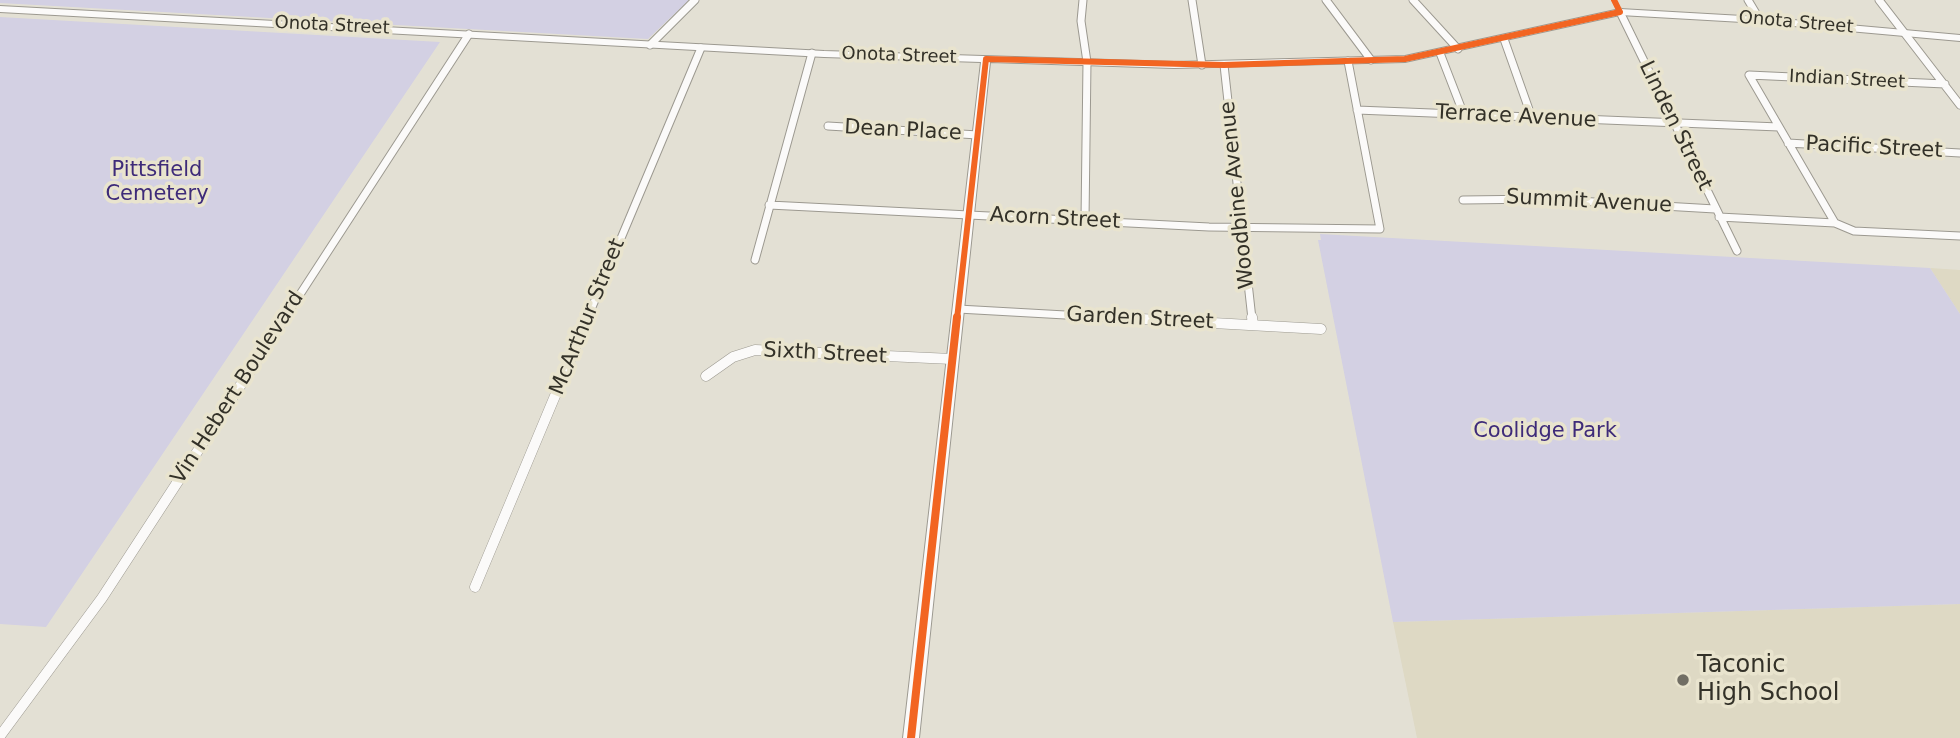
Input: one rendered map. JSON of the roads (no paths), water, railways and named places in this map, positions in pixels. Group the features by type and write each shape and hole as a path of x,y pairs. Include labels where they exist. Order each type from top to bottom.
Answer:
{"street":[{"path":"650,45 695,0"},
{"path":"1083,0 1081,21 1087,62 1085,220"},
{"path":"1192,0 1202,65"},
{"path":"1326,0 1371,60"},
{"path":"1413,0 1458,49"},
{"name":"Linden Street","path":"1614,0 1737,251"},
{"path":"1748,0 1760,20"},
{"path":"1879,0 1960,105"},
{"name":"Onota Street","path":"0,9 701,48 1202,65 1405,59 1619,12 1760,20 1960,38"},
{"name":"Vin Hebert Boulevard","path":"0,736 102,598 469,34"},
{"path":"1504,39 1532,118"},
{"name":"McArthur Street","path":"475,587 701,48"},
{"path":"755,260 812,53"},
{"path":"1440,53 1464,115"},
{"path":"911,738 986,59"},
{"path":"1348,61 1357,110"},
{"name":"Woodbine Avenue","path":"1224,65 1253,325"},
{"path":"1749,75 1835,223"},
{"name":"Indian Street","path":"1749,75 1945,85"},
{"name":"Terrace Avenue","path":"1357,110 1779,127"},
{"name":"Acorn Street","path":"768,205 1241,228 1380,229 1357,110"},
{"name":"Dean Place","path":"828,126 978,135"},
{"name":"Pacific Street","path":"1788,143 1960,153"},
{"name":"Summit Avenue","path":"1462,200 1517,198 1835,223 1854,231 1960,236"},
{"name":"Garden Street","path":"958,309 1321,329"},
{"name":"Sixth Street","path":"706,376 733,357 755,350 952,359"}],"place":[{"name":"Taconic High School","path":"1683,680"}],"park label":[{"name":"Pittsfield Cemetery","path":"157,183"},
{"name":"Coolidge Park","path":"1545,432"}]}
